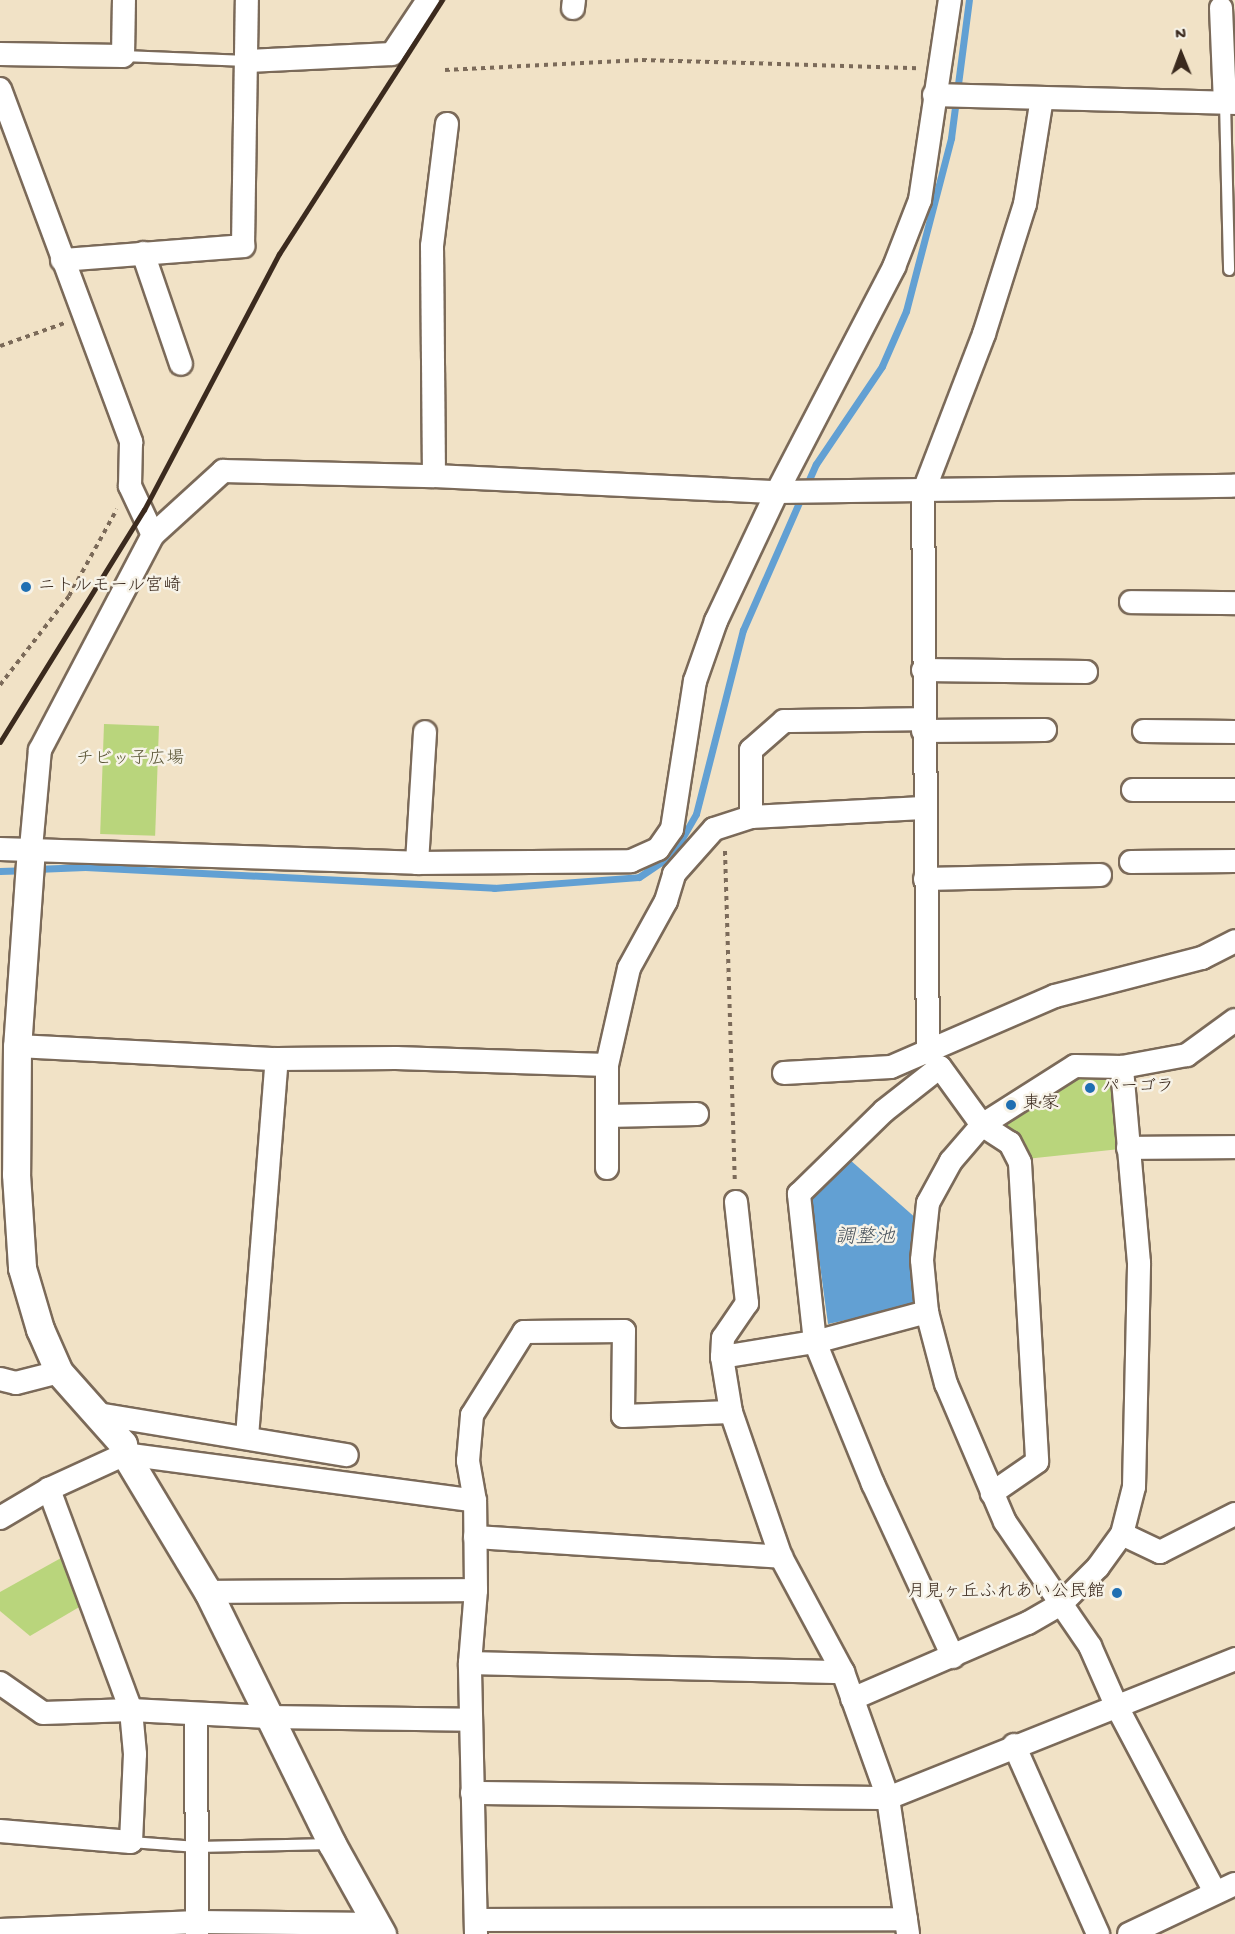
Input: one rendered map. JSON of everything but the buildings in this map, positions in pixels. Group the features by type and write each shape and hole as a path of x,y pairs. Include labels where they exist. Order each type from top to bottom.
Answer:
{"street":[{"path":"0,54 123,56 124,0"},
{"path":"62,260 243,246 248,61 247,0"},
{"path":"248,61 392,54 428,0"},
{"path":"607,1168 607,1065 629,968 666,901 666,861 695,681 716,621 777,492 894,267 920,200 937,68 950,0"},
{"path":"934,95 1230,102 1221,8"},
{"path":"0,89 131,442 130,486 153,535"},
{"path":"928,1053 923,808 923,493 984,334 1025,204 1042,98"},
{"path":"434,476 432,246 447,124"},
{"path":"142,253 181,364"},
{"path":"0,1930 380,1929 332,1844 208,1592 125,1454 123,1443 59,1372 40,1329 22,1269 16,1174 17,1046 40,750 153,535 223,471 434,476 777,492 923,493 1235,486"},
{"path":"1131,602 1235,603"},
{"path":"923,670 1086,672"},
{"path":"751,817 751,750 784,721 1045,730"},
{"path":"1144,731 1235,732"},
{"path":"417,863 425,732"},
{"path":"1133,790 1235,790"},
{"path":"0,849 31,848 417,863 666,861 714,829 751,817 923,808"},
{"path":"1131,862 1235,861"},
{"path":"925,879 1100,875"},
{"path":"784,1074 891,1067 928,1053 1055,996 1202,958 1235,941"},
{"path":"1135,1933 1225,1888 1116,1705 1090,1646 1005,1522 992,1493 946,1384 927,1312 922,1260 928,1203 951,1161 982,1125 1075,1066 1122,1067 1187,1055 1235,1020"},
{"path":"17,1046 277,1059 396,1058 607,1065"},
{"path":"247,1437 277,1059"},
{"path":"953,1657 873,1484 814,1342 799,1194 884,1111 940,1067 982,1125 1010,1143 1020,1163 1037,1462 992,1493"},
{"path":"852,1699 953,1657 1062,1603 1098,1567 1122,1534 1134,1486 1139,1274 1128,1148 1127,1096 1122,1067"},
{"path":"607,1116 697,1114"},
{"path":"1128,1148 1235,1147"},
{"path":"731,1412 623,1416 624,1331 524,1332 472,1415 468,1461 475,1501 476,1590 470,1663 476,1927 907,1927 888,1798 843,1672 781,1557 731,1412 722,1357 723,1338 747,1303 736,1202"},
{"path":"722,1357 814,1342 927,1312"},
{"path":"0,1379 16,1383 59,1372"},
{"path":"98,1414 347,1455"},
{"path":"0,1518 49,1489 125,1454 475,1501"},
{"path":"0,1832 131,1842 135,1754 130,1710 49,1489"},
{"path":"1122,1534 1160,1552 1235,1514"},
{"path":"475,1537 781,1557"},
{"path":"208,1592 476,1590"},
{"path":"472,1792 888,1798 1014,1745 1234,1662"},
{"path":"470,1663 843,1672"},
{"path":"0,1683 43,1713 130,1710 268,1717 471,1719"},
{"path":"196,1715 197,1928"},
{"path":"1014,1745 1098,1934"}],"lane":[{"path":"123,56 248,61"},
{"path":"1229,270 1230,102"},
{"path":"131,1842 197,1847 332,1844"}],"path":[{"path":"445,70 642,60 937,68"},
{"path":"0,346 83,316"},
{"path":"0,685 69,596 130,486"},
{"path":"724,826 736,1202"}],"green space":[{"name":"チビッ子広場","path":"104,724 159,726 155,836 100,834"},
{"path":"1083,1069 1113,1069 1120,1149 1026,1159 1021,1145 999,1116"},
{"path":"61,1558 81,1606 30,1636 0,1611 0,1592"}],"water":[{"name":"調整池","path":"849,1159 918,1220 912,1249 915,1305 828,1324 811,1199"}],"waterway":[{"path":"36,869 85,867 494,888 639,877 673,854 696,814 743,630 816,464 882,366 906,311 951,138 969,0"},
{"path":"0,871 24,870"}],"railway":[{"path":"0,742 144,510 279,254 442,0"}],"place":[{"name":"ニトルモール宮崎","path":"26,587"},
{"name":"パーゴラ","path":"1090,1088"},
{"name":"東家","path":"1011,1105"},
{"name":"月見ヶ丘ふれあい公民館","path":"1117,1593"}]}
